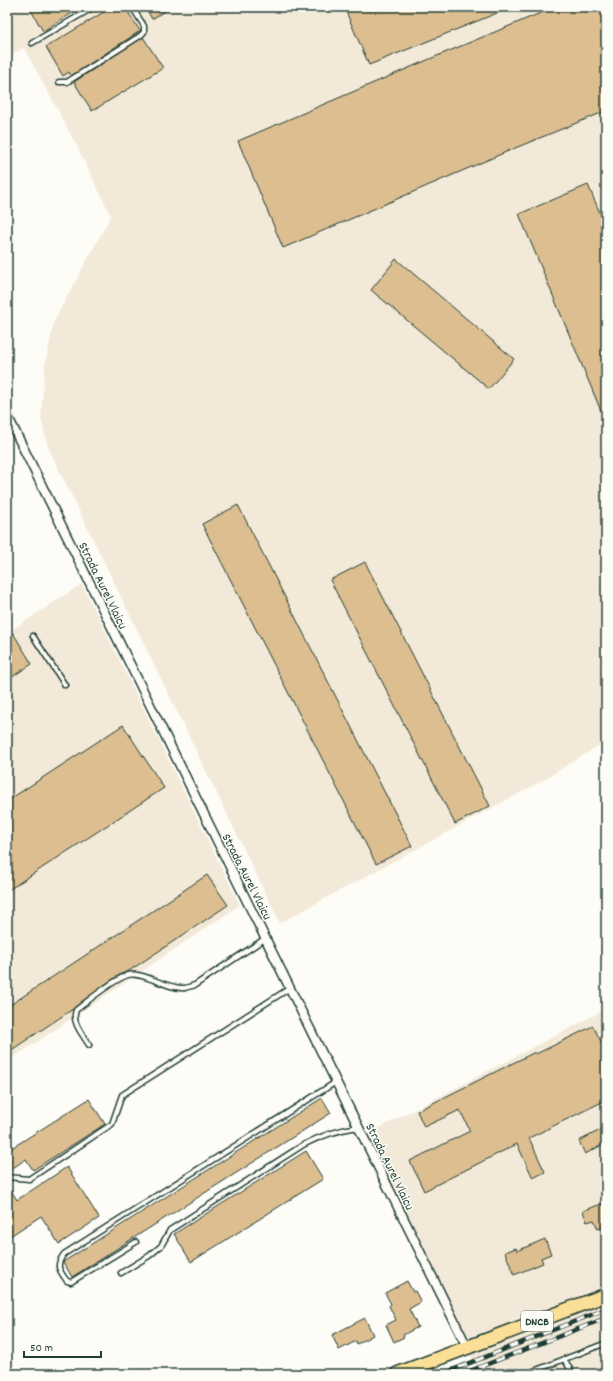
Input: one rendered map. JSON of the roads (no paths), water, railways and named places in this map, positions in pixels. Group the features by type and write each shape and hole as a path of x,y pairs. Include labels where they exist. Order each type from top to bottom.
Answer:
{"main road":[{"name":"DNCB","path":"397,1374 606,1295"}],"street":[{"name":"Strada Aurel Vlaicu","path":"7,415 467,1347"}],"lane":[{"path":"32,43 94,7"},
{"path":"59,82 67,82 144,32 144,26 132,7"},
{"path":"33,636 65,685"},
{"path":"89,1045 74,1021 76,1010 116,982 128,975 135,975 167,985 184,988 195,985 266,938"},
{"path":"7,1177 28,1179 112,1124 122,1095 290,988"},
{"path":"136,1242 71,1282 67,1281 59,1269 59,1261 64,1254 336,1082"},
{"path":"121,1273 149,1256 161,1246 170,1230 303,1145 323,1135 341,1129 358,1127"},
{"path":"526,1374 606,1343"},
{"path":"564,1359 573,1374"}],"railway":[{"path":"442,1374 606,1309"},
{"path":"462,1374 606,1318"}]}
